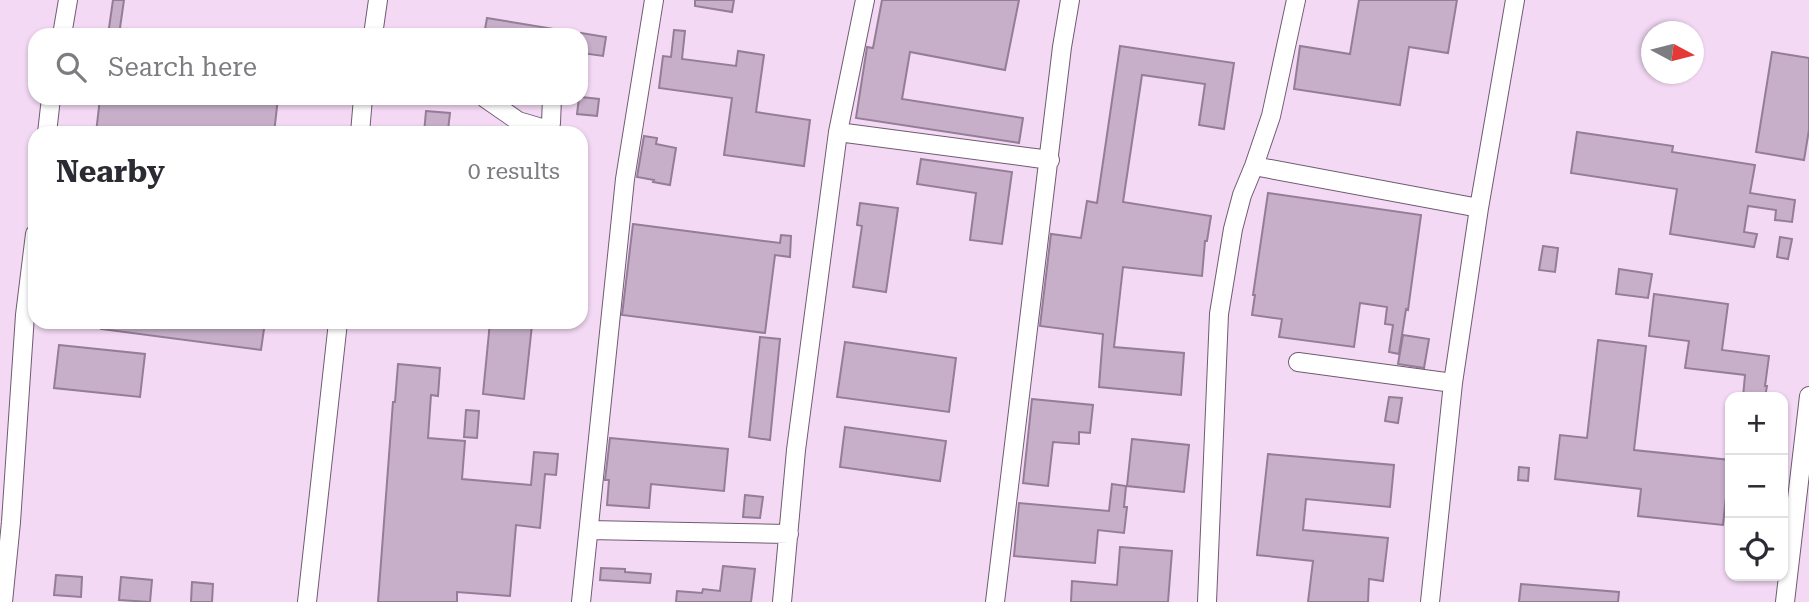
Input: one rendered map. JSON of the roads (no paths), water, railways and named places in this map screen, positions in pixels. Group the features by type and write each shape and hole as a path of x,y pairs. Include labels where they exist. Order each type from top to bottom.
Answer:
{"street":[{"path":"63,28 68,0"},
{"path":"374,28 378,0"},
{"path":"582,602 625,179 654,0"},
{"path":"782,602 796,450 838,132 865,0"},
{"path":"995,602 1062,47 1070,0"},
{"path":"1207,602 1219,314 1233,229 1242,195 1271,116 1296,0"},
{"path":"1430,602 1453,383 1479,208 1515,0"},
{"path":"48,126 50,105"},
{"path":"360,126 362,105"},
{"path":"494,105 518,121 535,126"},
{"path":"550,126 552,105"},
{"path":"838,132 1050,160"},
{"path":"1254,166 1479,208"},
{"path":"3,602 28,291"},
{"path":"307,602 337,329"},
{"path":"1298,362 1453,383"},
{"path":"1785,602 1809,396"},
{"path":"589,530 789,534"}]}
